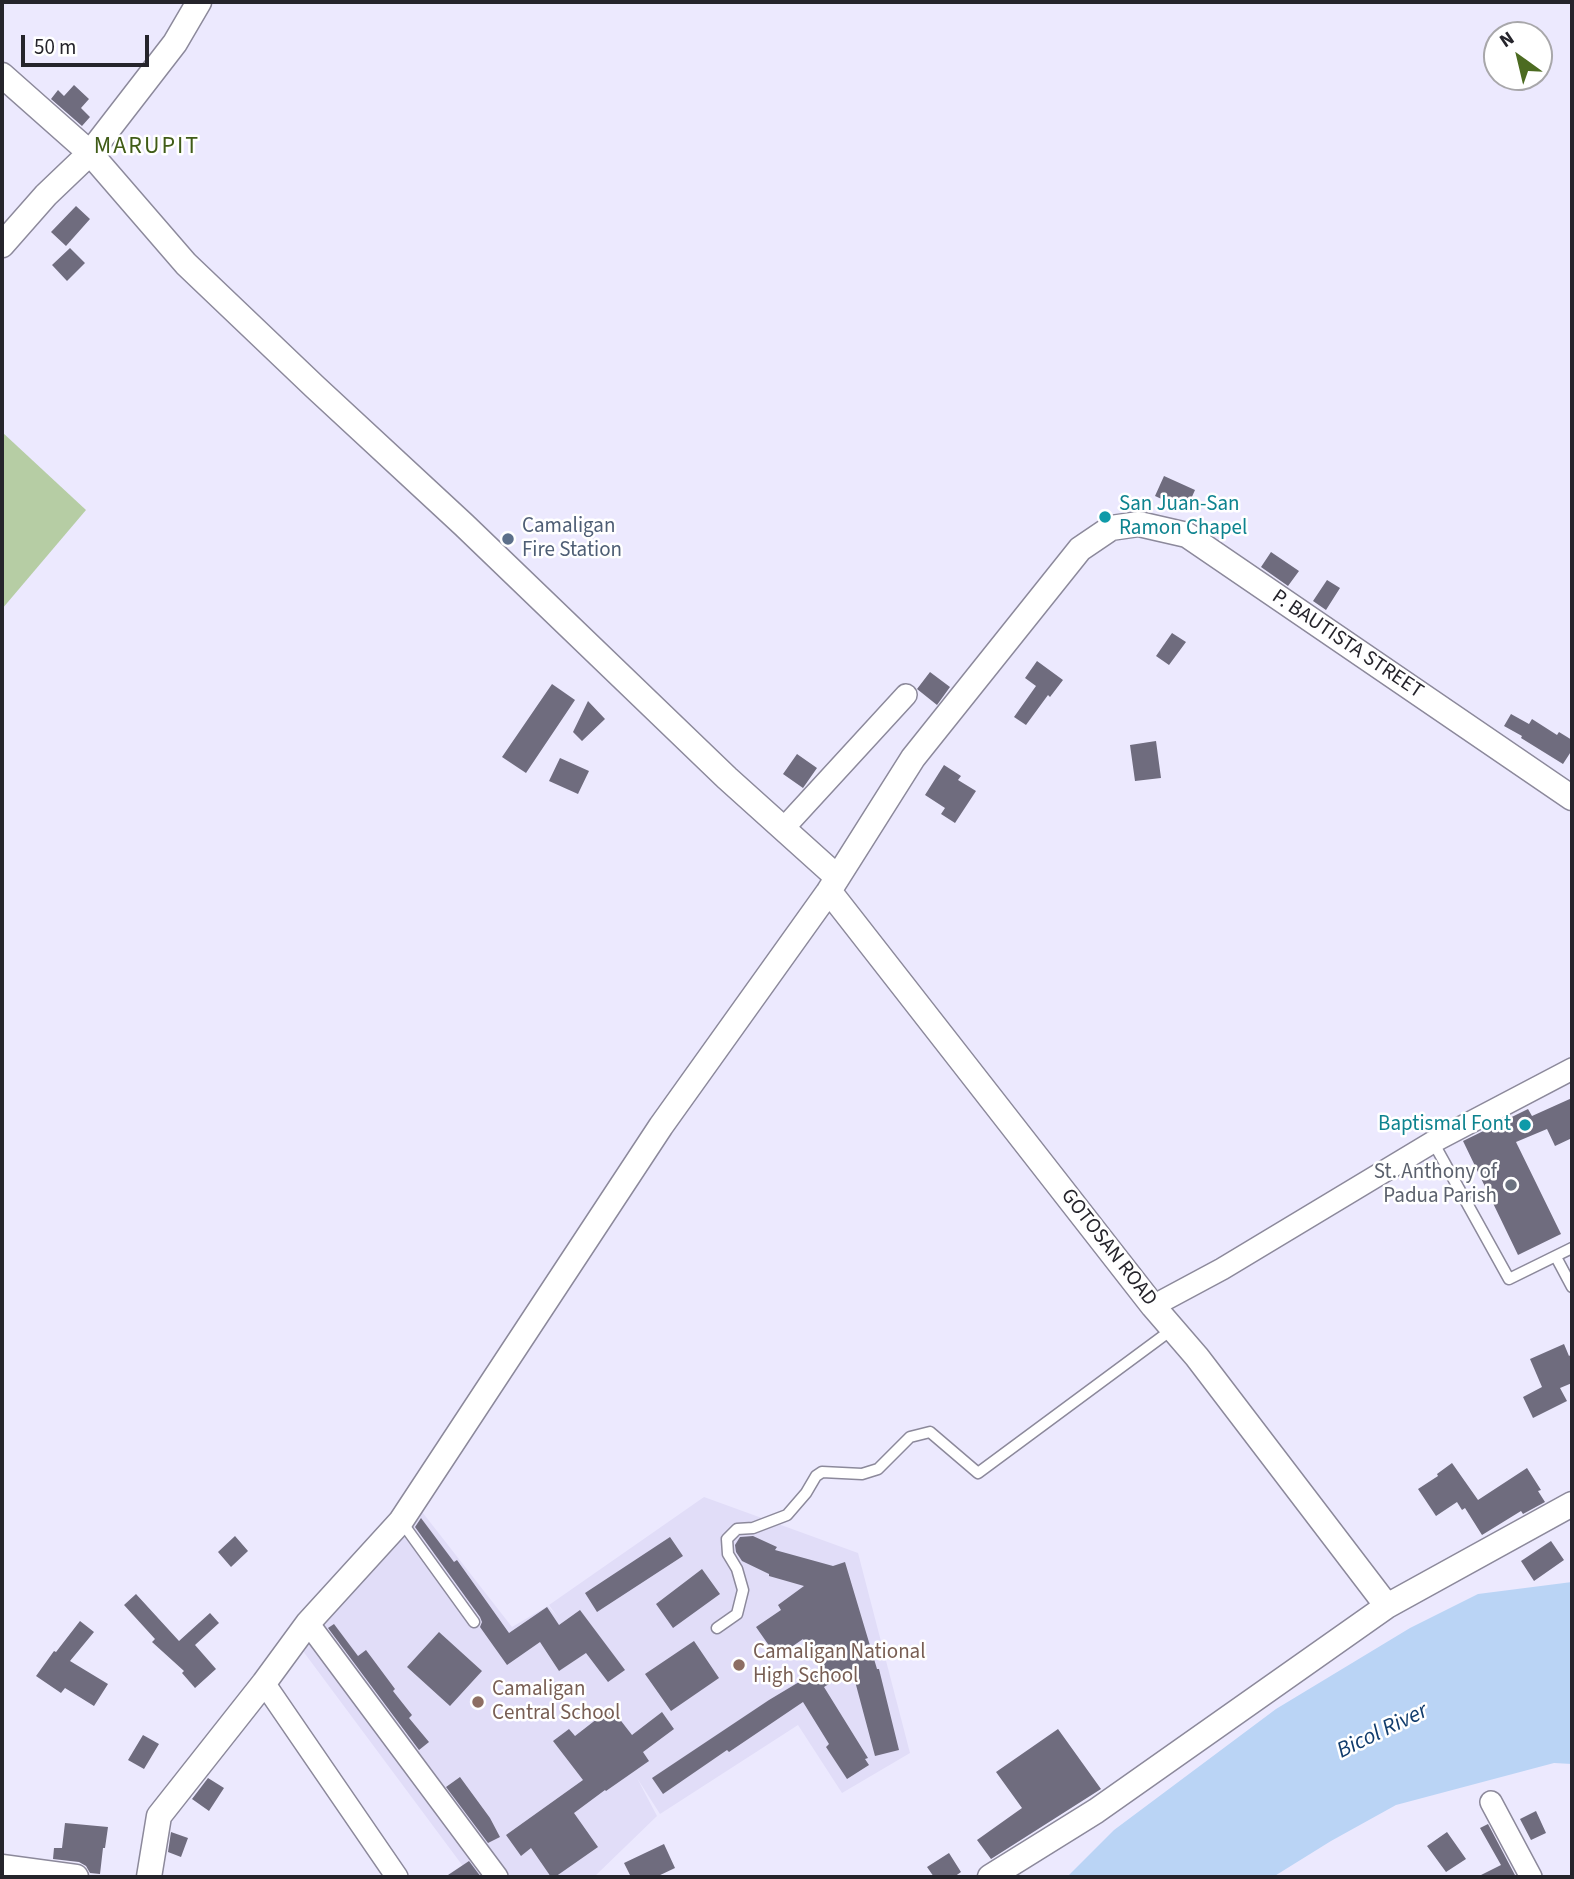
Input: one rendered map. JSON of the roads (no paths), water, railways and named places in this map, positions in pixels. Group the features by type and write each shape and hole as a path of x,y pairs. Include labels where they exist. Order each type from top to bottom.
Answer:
{"street":[{"path":"2,245 90,152 176,43 199,2"},
{"name":"GOTOSAN ROAD","path":"2,75 90,152 186,264 783,829 833,884 1153,1306 1174,1328 1387,1606"},
{"name":"P. BAUTISTA STREET","path":"833,884 913,758 1080,549 1111,528 1139,524 1186,535 1572,798"},
{"path":"783,829 906,695"},
{"path":"149,1877 159,1816 308,1623 401,1521 661,1126 833,884"},
{"path":"1153,1306 1222,1269 1433,1142 1572,1069"},
{"path":"989,1877 1096,1811 1387,1606 1572,1504"},
{"path":"308,1623 497,1877"},
{"path":"264,1683 397,1877"},
{"path":"1491,1802 1531,1877"},
{"path":"3,1867 76,1877"}],"lane":[{"path":"1433,1142 1509,1279 1572,1248"},
{"path":"1556,1257 1572,1287"},
{"path":"717,1628 737,1615 743,1590 737,1569 728,1555 727,1539 737,1529 753,1528 787,1515 806,1493 816,1476 822,1472 862,1474 878,1469 910,1437 930,1432 978,1473 1174,1328"},
{"path":"401,1521 474,1622"}],"water":[{"name":"Bicol River","path":"1572,1582 1572,1764 1554,1763 1396,1805 1273,1877 1067,1877 1114,1830 1276,1709 1410,1628 1478,1594"}],"place":[{"name":"San Juan-San Ramon Chapel","path":"1105,517"},
{"name":"Camaligan Fire Station","path":"508,539"},
{"name":"Baptismal Font","path":"1525,1125"},
{"name":"St. Anthony of Padua Parish","path":"1511,1185"},
{"name":"Camaligan National High School","path":"739,1665"},
{"name":"Camaligan Central School","path":"478,1702"}],"district":[{"name":"MARUPIT","path":"147,148"}]}
